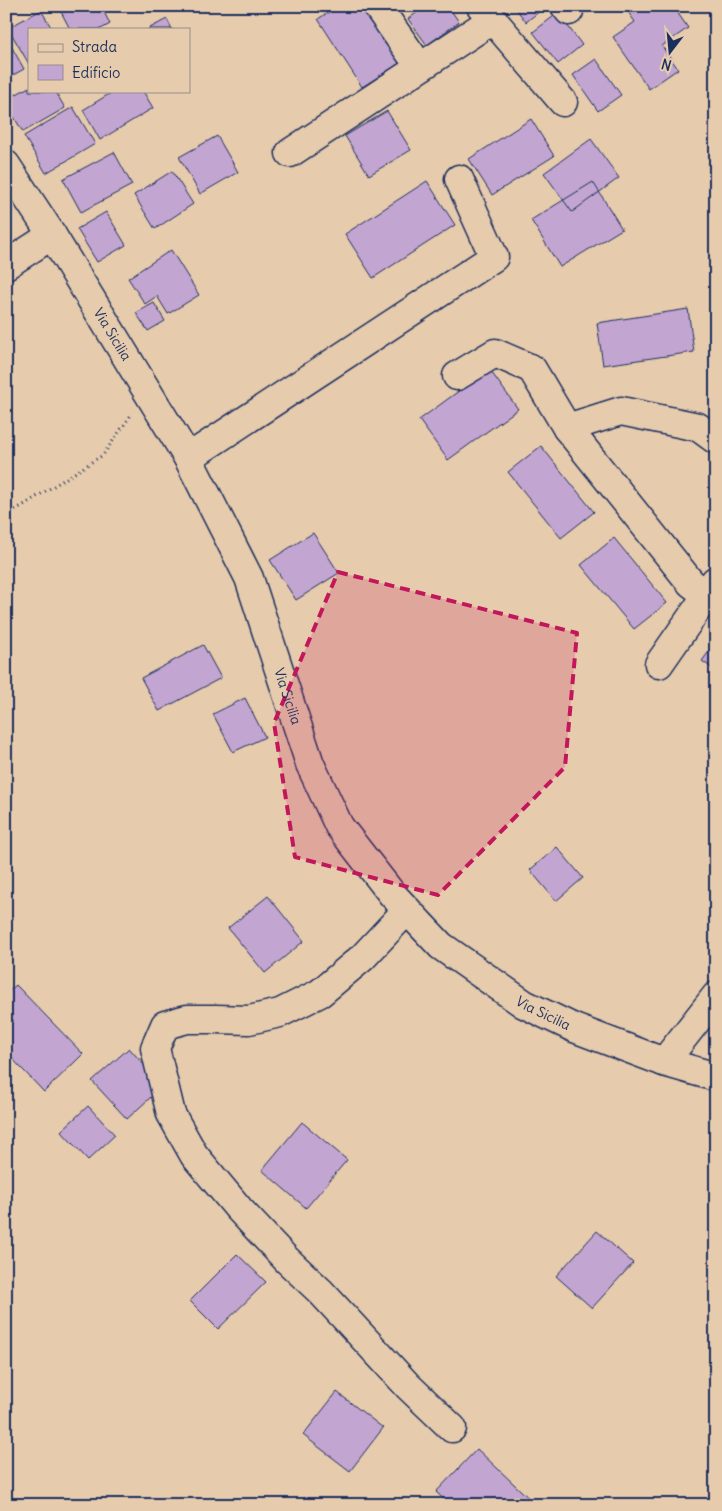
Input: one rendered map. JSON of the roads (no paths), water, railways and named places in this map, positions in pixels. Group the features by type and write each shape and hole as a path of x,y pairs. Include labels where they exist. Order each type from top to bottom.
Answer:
{"street":[{"path":"377,6 420,67"},
{"path":"290,153 420,67 486,13 563,102"},
{"name":"Via Sicilia","path":"6,165 52,235 188,458 249,578 310,764 345,834 392,894 441,946 524,1004 574,1028 664,1062 716,1077"},
{"path":"188,458 494,257 459,179"},
{"path":"6,265 52,235"},
{"path":"457,376 495,353 532,369 567,428 690,583 711,588 659,664"},
{"path":"567,428 621,411 698,427 716,440"},
{"path":"407,910 364,957 320,993 280,1013 249,1020 187,1019 165,1025 155,1048 171,1114 194,1155 239,1209 287,1260 321,1292 408,1386 452,1428"},
{"path":"664,1062 716,996"}]}
